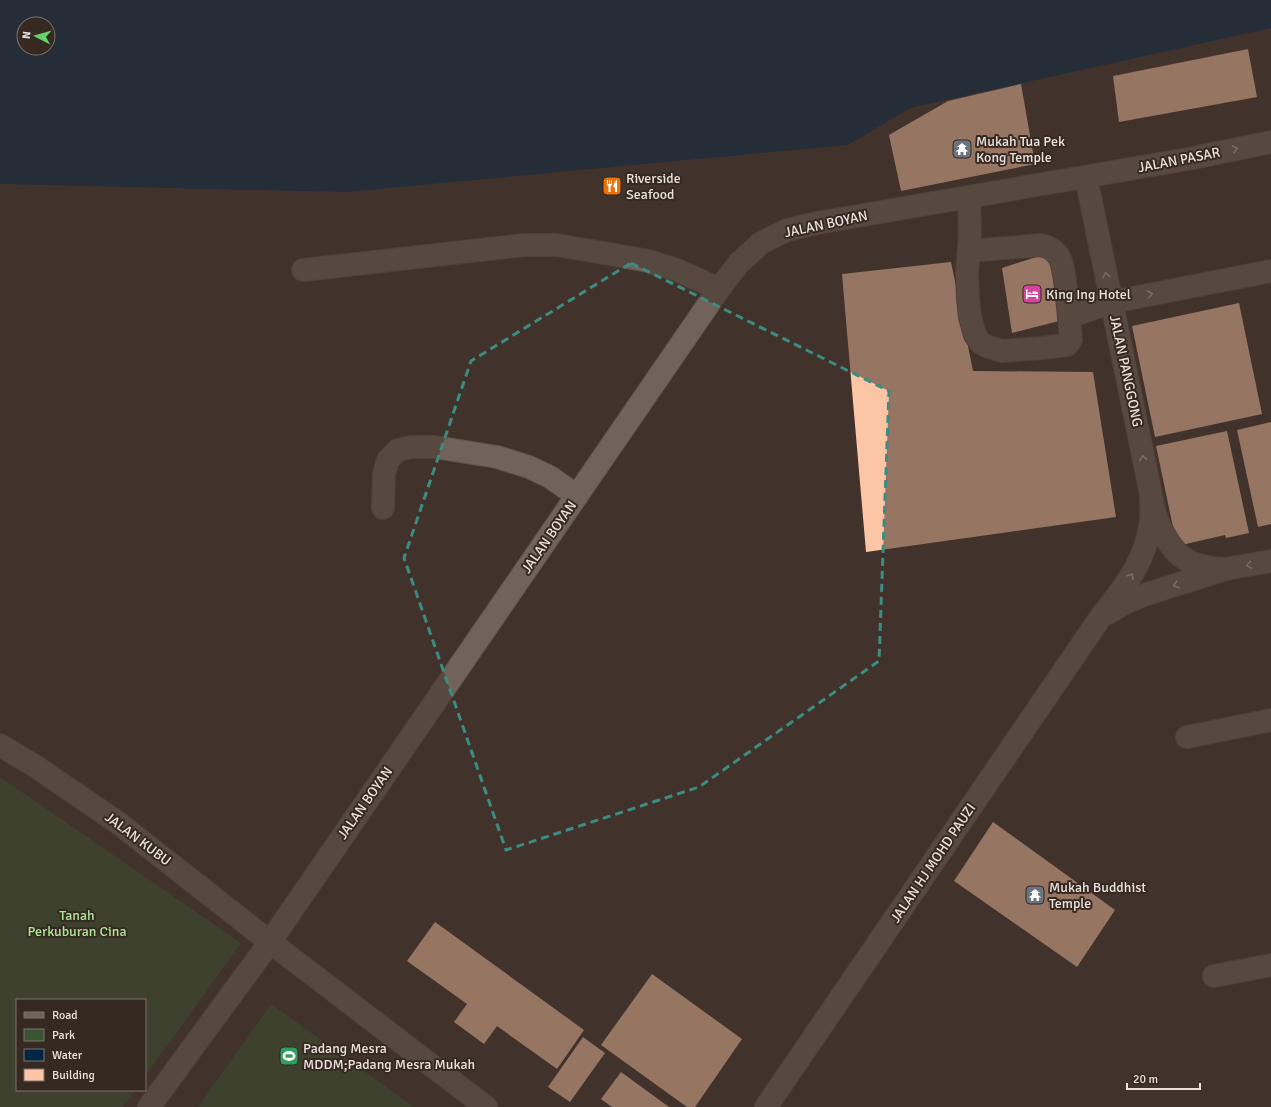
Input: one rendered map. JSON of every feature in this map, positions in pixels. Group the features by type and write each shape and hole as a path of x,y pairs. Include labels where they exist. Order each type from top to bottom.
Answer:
{"street":[{"name":"JALAN PASAR","path":"1086,177 1188,159 1270,147"},
{"name":"JALAN BOYAN","path":"149,1107 270,942 719,289 739,263 761,243 787,230 824,222 1086,177"},
{"name":"JALAN PANGGONG","path":"1086,177 1155,514 1169,544 1178,554 1188,561 1198,565 1226,569"},
{"path":"969,197 969,251 967,273 970,317 975,335 986,346 1002,351 1068,345 1071,340 1063,266 1060,257 1055,251 1048,246 1041,245 969,251"},
{"path":"303,270 525,245 556,245 649,261 677,270 719,289"},
{"path":"1069,317 1112,302 1271,271"},
{"path":"383,508 384,474 388,460 398,450 411,447 435,447 497,457 529,467 550,477 577,496"},
{"name":"JALAN PANGGONG","path":"1100,618 1130,578 1140,561 1151,520 1151,496"},
{"path":"1100,618 1123,604 1144,595 1226,569 1271,561"},
{"name":"JALAN HJ MOHD PAUZI","path":"766,1107 1100,618"},
{"path":"1187,737 1271,720"},
{"name":"JALAN KUBU","path":"0,745 35,766 117,822 270,942 486,1107"},
{"path":"1214,976 1271,965"}],"highlighted area":[{"path":"631,263 889,391 879,661 699,787 506,850 404,558 471,361"}],"green space":[{"name":"Tanah Perkuburan Cina","path":"0,777 241,943 146,1075 146,999 16,999 16,1091 134,1091 123,1107 0,1107"},
{"name":"Padang Mesra MDDM;Padang Mesra Mukah","path":"271,1004 414,1107 198,1107"}],"water":[{"path":"0,0 1271,0 1271,28 910,108 848,145 346,192 0,184"}],"building":[{"path":"1248,49 1257,97 1119,122 1113,76"},
{"name":"Mukah Tua Pek Kong Temple","path":"1021,84 1035,164 901,191 889,135 948,101"},
{"name":"King Ing Hotel","path":"1055,251 1059,321 1012,333 1002,268"},
{"path":"951,262 973,371 1093,372 1116,517 866,552 842,274"},
{"path":"1239,303 1262,414 1155,437 1132,326"},
{"path":"1271,422 1271,524 1258,527 1237,430"},
{"path":"1227,431 1249,533 1226,538 1225,535 1177,546 1156,446"},
{"name":"Mukah Buddhist Temple","path":"993,822 1115,910 1077,967 954,881"},
{"path":"435,922 584,1030 557,1069 497,1026 484,1044 454,1022 467,1004 407,961"},
{"path":"652,974 742,1039 695,1107 687,1107 601,1045"},
{"path":"583,1037 605,1053 570,1102 548,1087"},
{"path":"621,1072 669,1107 612,1107 601,1099"}],"place":[{"name":"Mukah Tua Pek Kong Temple","path":"962,149"},
{"name":"Riverside Seafood","path":"612,186"},
{"name":"King Ing Hotel","path":"1032,294"},
{"name":"Mukah Buddhist Temple","path":"1035,895"},
{"name":"Padang Mesra MDDM;Padang Mesra Mukah","path":"289,1056"}]}
